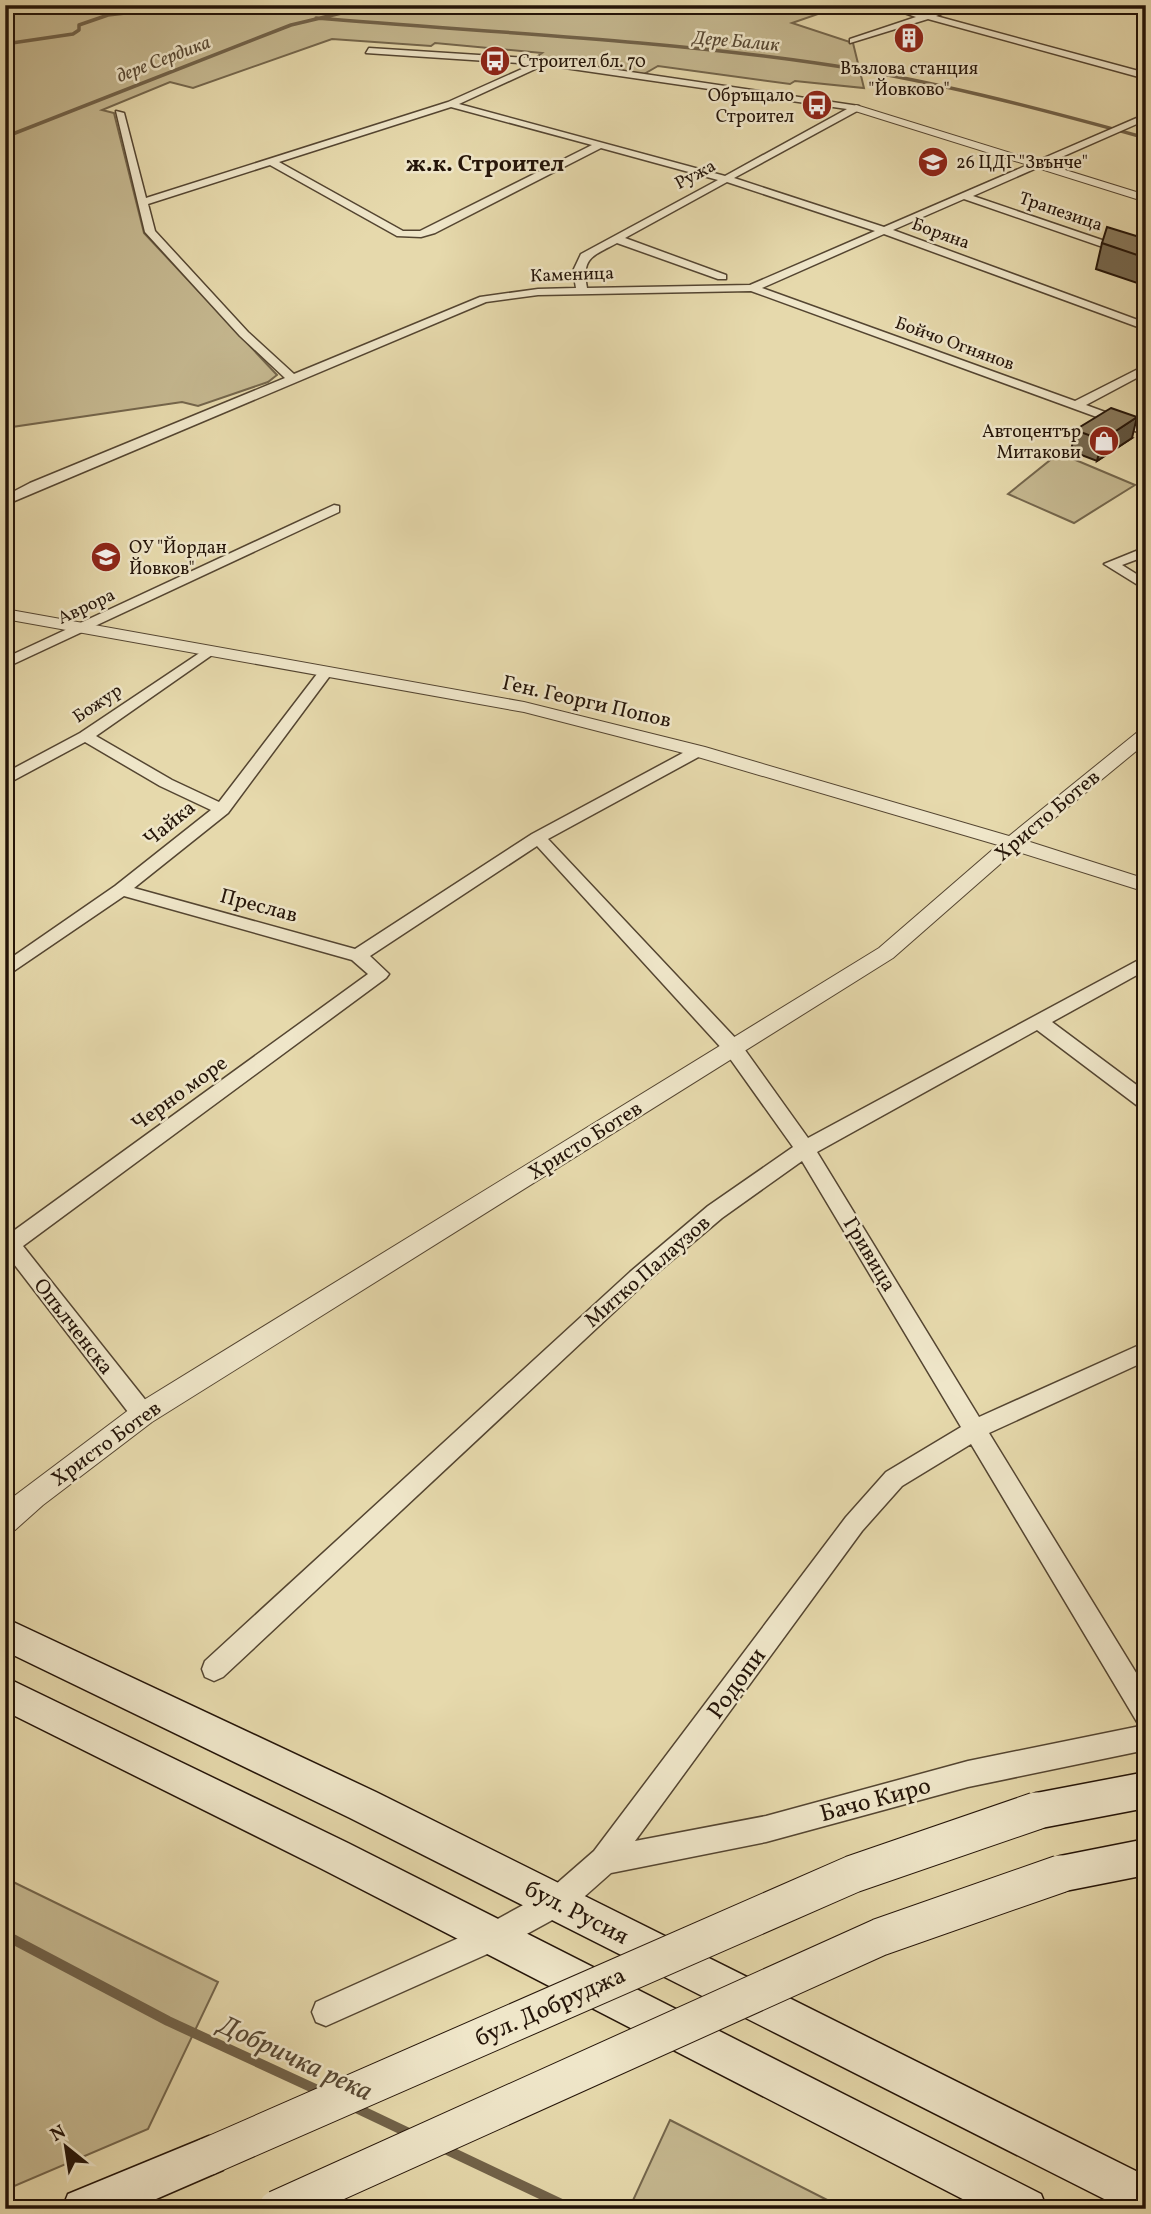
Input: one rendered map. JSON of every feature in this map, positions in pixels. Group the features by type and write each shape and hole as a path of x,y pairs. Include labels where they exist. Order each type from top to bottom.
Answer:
{"main road":[{"name":"бул. Русия","path":"5,1634 363,1805 1146,2198"},
{"path":"5,1693 493,1937 1026,2209"},
{"name":"бул. Добруджа","path":"83,2209 853,1874 1036,1811 1146,1790"},
{"path":"277,2209 880,1937 1059,1874 1146,1857"}],"street":[{"path":"885,5 1146,76"},
{"path":"853,41 959,5"},
{"path":"369,51 543,62 856,108 1146,199"},
{"path":"142,203 451,104 543,62"},
{"name":"Боряна","path":"451,104 723,178 885,231 1146,327"},
{"name":"Ружа","path":"582,291 578,271 584,256 856,108"},
{"path":"119,113 150,232 244,334 292,378"},
{"name":"Каменица","path":"5,501 35,486 484,299 538,292 752,288 1146,117"},
{"path":"270,161 401,233 410,235 431,231 599,145"},
{"name":"Трапезица","path":"964,196 1146,259"},
{"path":"614,238 722,277"},
{"name":"Бойчо Огнянов","path":"752,288 1146,431"},
{"path":"1075,406 1146,368"},
{"name":"Аврора","path":"5,664 85,629 334,509"},
{"path":"1146,551 1111,564 1146,586"},
{"name":"Ген. Георги Попов","path":"5,614 524,707 698,751 1012,843 1146,886"},
{"name":"Божур","path":"5,780 85,736 207,652"},
{"name":"Чайка","path":"5,971 121,890 222,809 325,673"},
{"name":"Христо Ботев","path":"5,1521 33,1496 143,1414 886,953 1012,843 1146,734"},
{"path":"85,736 166,783 222,809"},
{"path":"358,956 538,838 698,751"},
{"name":"Гривица","path":"538,838 733,1048 805,1149 1146,1713"},
{"name":"Преслав","path":"121,890 358,956 380,974"},
{"name":"Митко Палаузов","path":"214,1669 637,1278 715,1212 805,1149 1146,962"},
{"name":"Черно море","path":"7,1243 380,974"},
{"path":"1038,1021 1146,1102"},
{"name":"Опълченска","path":"7,1243 143,1414"},
{"name":"Родопи","path":"326,2012 493,1937 557,1902 604,1861 854,1524 894,1479 976,1429 1146,1352"},
{"name":"Бачо Киро","path":"604,1861 766,1829 968,1774 1146,1737"}],"shaded area":[{"path":"802,5 821,13 792,23 853,43 864,88 795,81 790,84 658,66 644,74 535,58 542,53 435,43 431,46 332,39 193,88 170,82 102,110 114,113 144,233 277,375 268,382 198,406 182,402 5,428 5,7"},
{"path":"1059,453 1135,485 1074,523 1008,494"},
{"path":"5,1878 218,1982 148,2129 5,2190"},
{"path":"670,2120 845,2209 629,2209"}],"building":[{"path":"1107,227 1146,239 1146,258 1102,243"},
{"path":"1111,408 1137,417 1102,440 1075,430"}],"waterway":[{"path":"5,44 73,34 79,30 79,25 108,15 196,5"},
{"path":"223,5 322,5"},
{"name":"дере Сердика","path":"319,18 375,5"},
{"name":"дере Сердика","path":"5,137 291,25 319,18"},
{"name":"Дере Балик","path":"319,18 629,42 816,63 941,86 1146,138"},
{"name":"Добричка река","path":"5,1935 168,2021 324,2093"},
{"name":"Добричка река","path":"354,2107 413,2135"},
{"name":"Добричка река","path":"443,2148 572,2209"}],"place":[{"name":"Възлова станция \"Йовково\"","path":"909,38"},
{"name":"Строител бл. 70","path":"495,61"},
{"name":"Обръщало Строител","path":"817,105"},
{"name":"26 ЦДГ \"Звънче\"","path":"933,162"},
{"name":"Автоцентър Митакови","path":"1104,441"},
{"name":"ОУ \"Йордан Йовков\"","path":"106,557"}],"district":[{"name":"ж.к. Строител","path":"485,163"}]}
